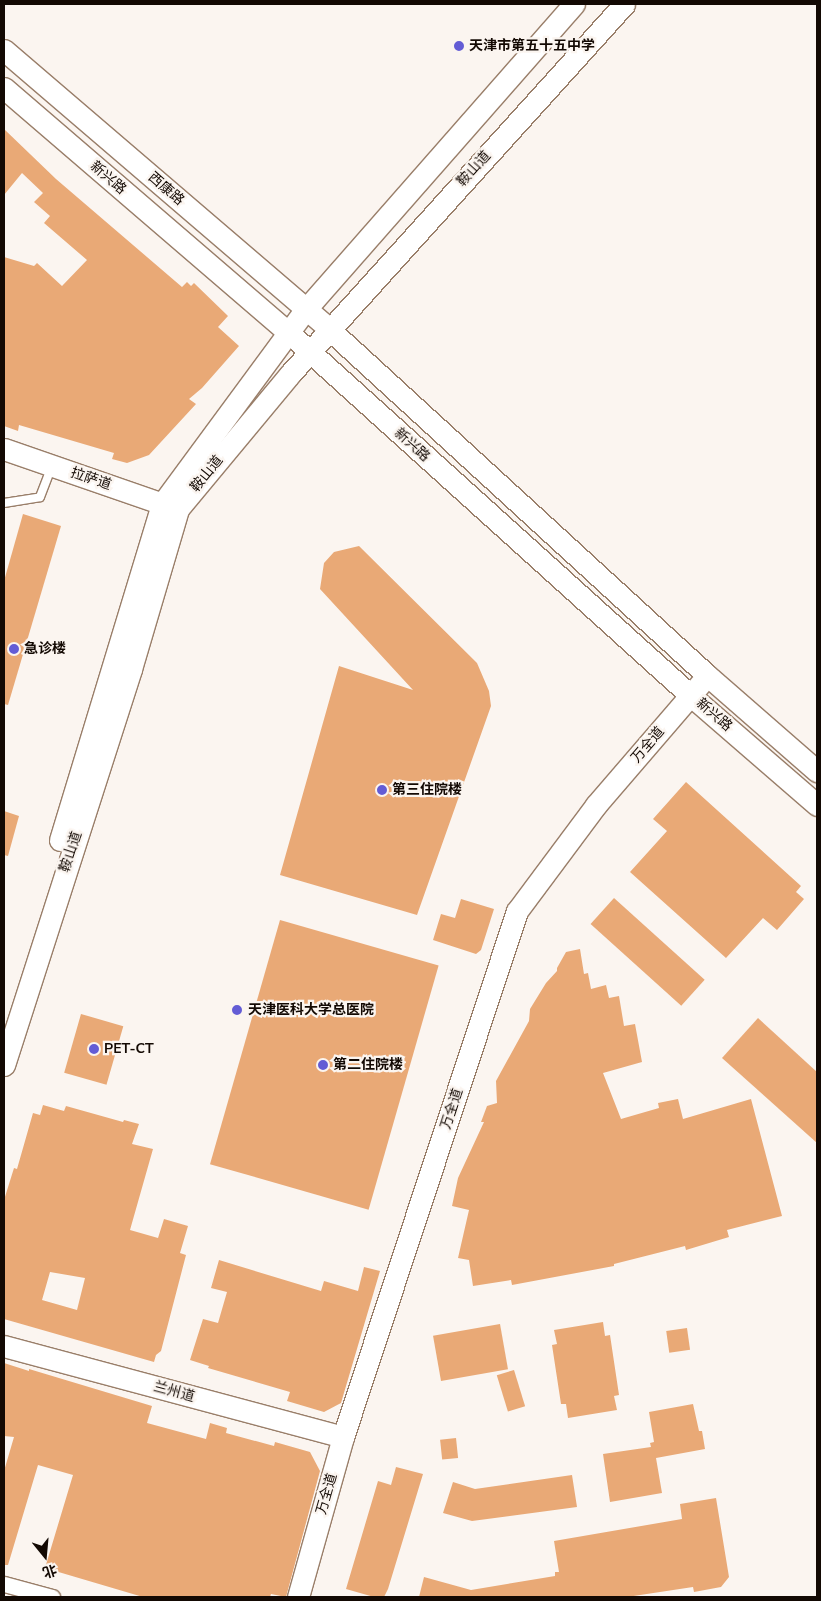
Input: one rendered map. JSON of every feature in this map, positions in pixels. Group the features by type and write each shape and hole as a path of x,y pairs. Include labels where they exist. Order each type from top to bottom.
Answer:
{"main road":[{"name":"鞍山道","path":"4,1019 170,507 288,332 306,309 574,4"},
{"name":"鞍山道","path":"4,1065 131,669 170,507 624,4"},
{"name":"西康路","path":"4,50 329,329 708,676 817,771"},
{"name":"新兴路","path":"4,88 288,332 690,695 817,805"},
{"name":"拉萨道","path":"4,449 170,507"},
{"name":"万全道","path":"298,1597 343,1437 517,911 596,805 708,676"},
{"name":"兰州道","path":"4,1346 343,1437"}],"street":[{"path":"4,1584 52,1597"}],"lane":[{"path":"4,503 40,497 52,466"}],"building":[{"path":"4,129 56,179 182,287 187,282 191,286 194,283 228,316 218,327 239,346 202,388 189,399 196,404 149,455 127,463 112,459 114,453 19,425 18,431 4,426 4,257 34,266 37,263 62,286 87,260 44,223 50,216 34,202 43,193 22,173 4,195"},
{"name":"急诊楼","path":"23,514 61,526 8,705 4,704 4,581"},
{"name":"第三住院楼","path":"359,546 477,663 489,691 491,706 417,915 280,875 339,666 413,690 320,589 324,563 334,552"},
{"path":"686,782 801,886 796,892 804,899 777,930 763,918 726,958 630,872 667,831 653,819"},
{"path":"4,811 19,816 8,856 4,855"},
{"path":"614,898 705,980 681,1006 591,924"},
{"path":"461,899 494,909 481,950 476,954 433,940 441,914 455,918"},
{"name":"第二住院楼","path":"280,920 439,965 369,1210 210,1164"},
{"path":"580,949 584,974 588,973 591,989 606,985 609,998 619,996 624,1026 635,1024 642,1062 603,1073 621,1119 659,1108 658,1103 678,1099 683,1119 751,1099 782,1216 727,1230 729,1237 686,1250 685,1246 614,1264 614,1266 512,1285 511,1280 473,1286 469,1260 458,1258 469,1210 452,1206 458,1178 484,1122 481,1122 487,1106 497,1103 496,1081 529,1021 530,1009 546,983 557,971 566,952"},
{"name":"PET-CT","path":"81,1014 123,1026 106,1085 64,1073"},
{"path":"758,1018 817,1072 817,1143 722,1058"},
{"path":"43,1105 64,1111 66,1106 123,1122 124,1120 139,1124 132,1144 153,1149 130,1230 158,1238 164,1219 188,1226 180,1253 186,1255 161,1351 156,1355 154,1362 4,1319 4,1200 14,1168 17,1169 33,1113 40,1115","holes":["50,1272 85,1278 77,1310 42,1300"]},
{"path":"219,1260 321,1291 324,1281 358,1291 364,1267 380,1271 341,1403 324,1412 287,1401 290,1392 208,1368 209,1366 190,1360 203,1319 218,1323 227,1292 211,1288"},
{"path":"603,1322 605,1336 610,1335 619,1395 614,1396 617,1410 568,1418 566,1404 561,1404 552,1345 557,1344 554,1330"},
{"path":"500,1324 508,1369 441,1381 433,1336"},
{"path":"687,1328 690,1350 669,1353 666,1331"},
{"path":"4,1363 152,1406 147,1423 206,1439 210,1423 227,1428 226,1433 274,1446 275,1442 310,1452 320,1471 286,1597 271,1594 270,1597 143,1597 45,1568 73,1475 38,1465 8,1565 4,1565 4,1471 14,1437 4,1436"},
{"path":"514,1370 525,1406 508,1412 497,1375"},
{"path":"693,1404 699,1431 702,1431 705,1449 656,1458 662,1493 610,1502 603,1454 651,1447 650,1443 654,1442 649,1412"},
{"path":"456,1438 458,1458 442,1460 440,1440"},
{"path":"396,1467 423,1474 388,1589 384,1597 374,1597 346,1589 378,1481 391,1485"},
{"path":"572,1475 577,1507 472,1521 443,1513 453,1482 475,1489"},
{"path":"716,1498 729,1577 721,1587 694,1592 693,1587 627,1597 419,1597 424,1577 471,1590 555,1576 555,1572 559,1572 554,1541 682,1519 680,1504"}],"place":[{"name":"天津市第五十五中学","path":"459,46"},
{"name":"急诊楼","path":"14,649"},
{"name":"第三住院楼","path":"382,790"},
{"name":"天津医科大学总医院","path":"237,1010"},
{"name":"PET-CT","path":"94,1049"},
{"name":"第二住院楼","path":"323,1065"}]}
